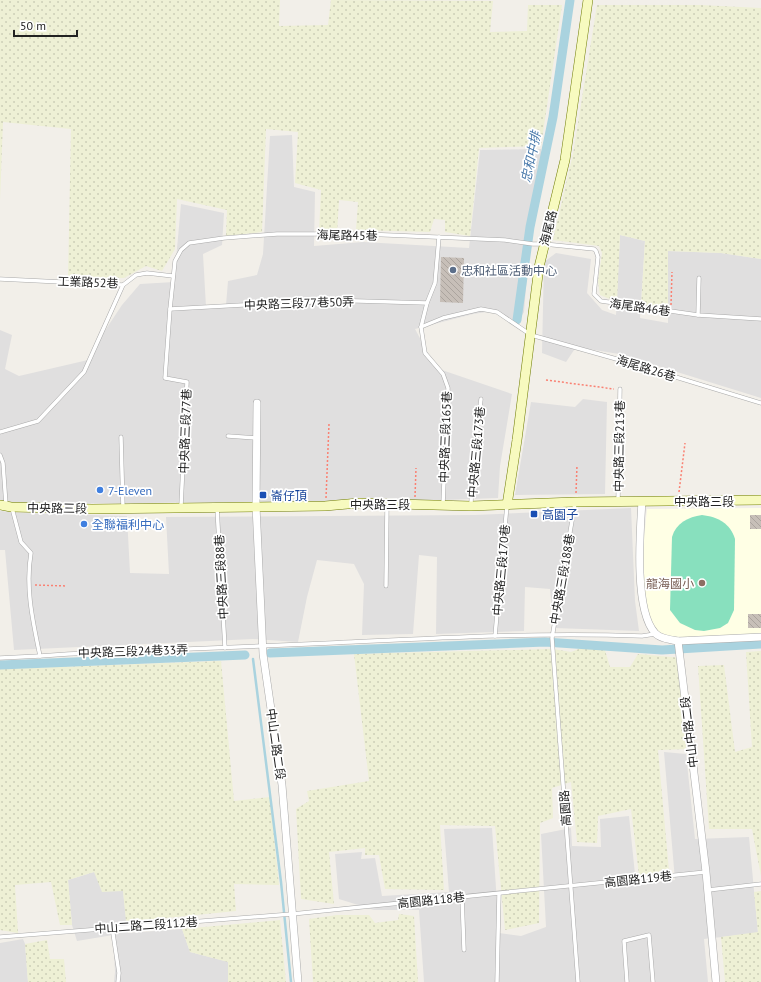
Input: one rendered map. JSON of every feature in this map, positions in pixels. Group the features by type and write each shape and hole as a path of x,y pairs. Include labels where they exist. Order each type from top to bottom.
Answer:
{"street":[{"name":"海尾路","path":"507,505 517,440 539,267 565,160 588,0"},
{"name":"中山二路二段","path":"257,403 256,506 263,646 282,785 298,982"},
{"name":"中央路三段","path":"6,506 92,509 325,506 359,503 471,506 575,502 761,500"},
{"path":"642,501 640,576 646,617 655,634 678,644 761,637"},
{"name":"中山中路二段","path":"678,644 706,872 716,982"}],"lane":[{"name":"海尾路45巷","path":"173,276 175,261 181,250 190,243 224,238 277,234 364,234 505,240 544,244"},
{"path":"421,328 435,283 439,237"},
{"name":"海尾路46巷","path":"544,244 594,249 598,257 594,294 601,301 698,315 761,319"},
{"name":"工業路52巷","path":"0,279 123,285 136,276 147,273 173,276"},
{"name":"中央路三段77巷","path":"173,276 165,378 187,382 181,507"},
{"path":"698,315 699,278"},
{"path":"0,432 38,421 84,372 123,285"},
{"name":"中央路三段77巷50弄","path":"170,309 262,304 297,304 325,300 428,303"},
{"name":"海尾路26巷","path":"421,328 443,318 481,309 497,312 531,335 620,360 761,403"},
{"name":"中央路三段165巷","path":"421,328 425,353 443,374 448,388 443,506"},
{"name":"中央路三段213巷","path":"618,502 620,389"},
{"name":"中央路三段173巷","path":"471,506 472,471 480,399"},
{"path":"228,436 256,438"},
{"path":"121,437 123,508"},
{"path":"0,455 3,463 6,506 21,542 31,553 28,569 29,585 32,614 40,656"},
{"name":"中央路三段188巷","path":"552,636 575,502"},
{"path":"386,586 387,504"},
{"name":"中央路三段170巷","path":"495,636 507,505"},
{"name":"中央路三段88巷","path":"217,507 225,648"},
{"name":"中央路三段24巷33弄","path":"0,658 495,636 642,636 655,634"},
{"name":"高園路","path":"552,636 578,982"},
{"name":"高園路119巷","path":"570,886 706,872"},
{"path":"708,890 761,884"},
{"name":"高園路118巷","path":"292,914 570,886"},
{"path":"497,982 499,894"},
{"path":"462,897 464,950"},
{"name":"中山二路二段112巷","path":"0,937 292,914"},
{"path":"112,927 119,973 118,982"},
{"path":"627,982 624,941 649,934 654,982"}],"path":[{"path":"671,311 672,272"},
{"path":"546,380 620,389"},
{"path":"325,506 329,424"},
{"path":"678,501 686,443"},
{"path":"575,502 577,465"},
{"path":"415,504 416,468"},
{"path":"29,585 67,586"}],"shaded area":[{"path":"0,0 280,0 279,26 328,25 331,0 493,1 490,32 527,31 528,5 562,5 541,146 479,148 470,236 445,232 445,220 434,219 430,232 356,230 358,202 339,200 337,233 319,231 321,190 295,183 298,132 266,129 262,232 226,236 227,210 177,199 175,249 162,271 146,266 124,278 68,278 71,129 3,122 0,201"},
{"path":"597,5 700,5 761,8 761,259 721,253 668,251 668,309 641,306 645,241 620,235 617,302 600,295 598,281 602,253 599,246 553,240 573,154"},
{"path":"292,135 294,187 315,192 314,246 363,242 469,248 480,150 541,149 542,186 529,251 524,312 517,324 493,311 473,314 415,329 436,368 512,394 500,466 498,498 335,504 263,502 21,504 0,501 0,330 12,335 5,369 19,376 88,360 100,338 122,305 140,284 174,282 181,204 224,213 222,245 203,254 206,307 226,305 228,281 257,275 263,254 270,136"},
{"path":"620,235 645,241 640,318 668,323 668,251 721,253 761,259 761,398 619,354 576,347 566,362 542,353 544,262 556,253 591,259 587,293 602,310 616,315"},
{"path":"583,399 607,402 605,494 515,495 531,402 575,407"},
{"path":"631,508 635,601 639,631 554,628 550,589 525,587 524,631 436,634 437,557 419,555 413,634 362,635 364,584 354,564 317,560 307,597 298,642 253,639 14,650 5,550 0,550 0,511 127,516 130,573 169,574 166,517 475,515"},
{"name":"龍海國小","path":"761,508 761,634 683,637 667,636 655,631 650,621 643,572 643,549 647,509"},
{"path":"584,647 604,647 610,667 630,667 638,654 682,658 688,749 658,750 669,871 639,875 631,809 598,816 597,843 577,842 571,782 552,788 553,818 540,823 539,923 505,930 495,826 440,825 444,890 385,889 379,855 365,855 365,848 329,852 334,904 301,899 296,809 309,801 307,791 369,781 354,654 553,649 571,652"},
{"path":"761,651 761,876 752,829 709,829 698,666 724,665 735,752 752,747 746,652"},
{"path":"221,661 234,801 270,797 279,885 234,884 236,911 126,922 123,891 102,892 94,872 68,880 72,925 60,925 51,882 15,885 18,933 0,930 0,669"},
{"path":"664,752 686,754 695,839 749,837 758,933 704,939 708,982 424,982 419,910 374,910 339,899 335,854 362,852 361,859 375,858 382,896 449,892 444,829 492,828 499,933 521,936 546,927 541,834 571,828 572,846 601,847 600,819 629,816 636,884 675,880"},
{"path":"94,872 123,891 128,933 182,929 190,952 229,962 228,982 114,982 115,972 113,935 77,941 72,925 68,880"},
{"path":"761,891 761,982 725,982 721,937 758,932 754,892"},
{"path":"399,914 414,916 418,982 313,982 309,919 337,915 369,915 375,923 398,920"},
{"path":"280,920 286,982 228,982 228,962 190,952 182,929"},
{"path":"23,939 25,944 28,982 0,982 0,943"},
{"path":"47,940 50,959 64,959 66,982 28,982 25,944"}],"green space":[{"path":"702,515 713,517 723,522 733,533 735,539 734,610 728,623 720,628 704,631 695,630 680,623 670,610 672,537 676,528 680,524 687,519"}],"building":[{"name":"忠和社區活動中心","path":"441,257 464,258 463,303 440,302"},
{"path":"750,515 761,515 761,529 750,529"},
{"path":"748,614 761,614 761,628 748,628"}],"waterway":[{"name":"忠和中排","path":"517,320 530,227 553,117 570,0"},
{"path":"270,653 545,642 662,650 761,644"},
{"path":"0,665 245,655"},
{"path":"253,659 281,882 291,982"}],"place":[{"name":"忠和社區活動中心","path":"453,270"},
{"name":"7-Eleven","path":"100,490"},
{"name":"崙仔頂","path":"263,495"},
{"name":"高園子","path":"534,514"},
{"name":"全聯福利中心","path":"84,524"},
{"name":"龍海國小","path":"702,583"}]}
